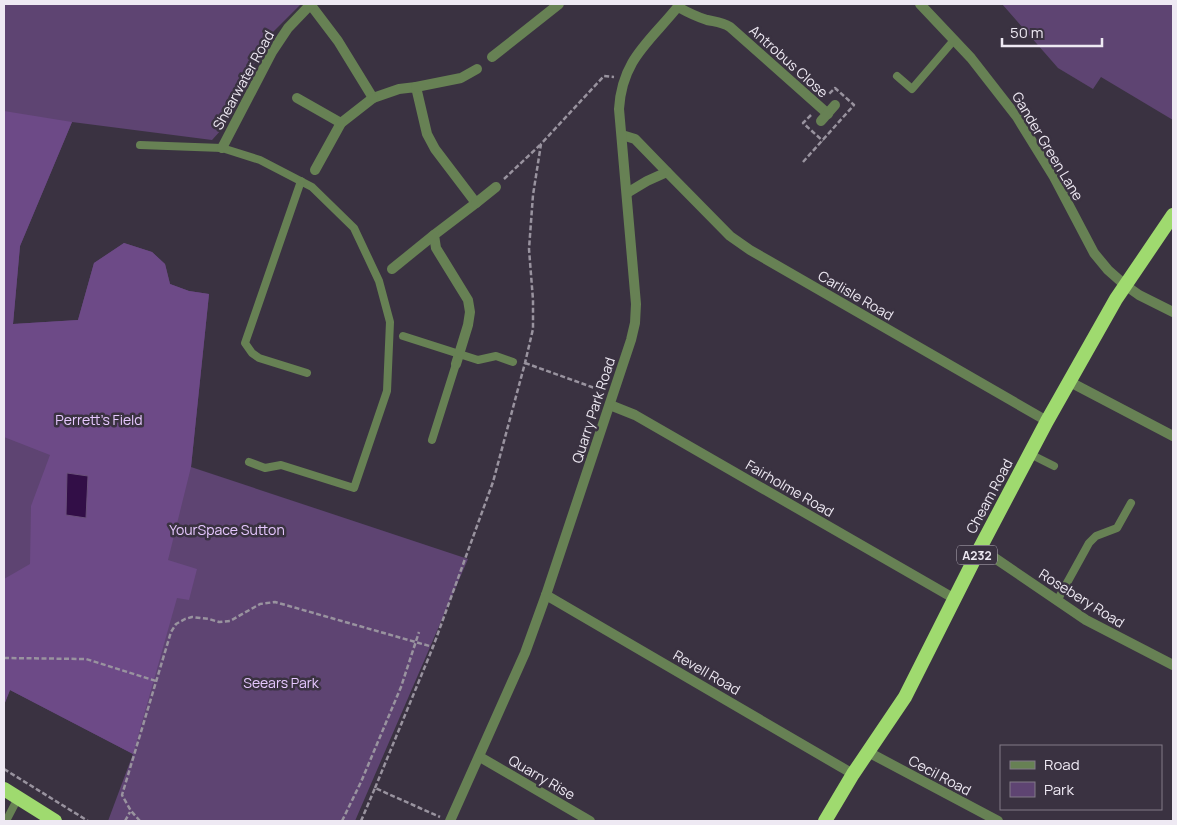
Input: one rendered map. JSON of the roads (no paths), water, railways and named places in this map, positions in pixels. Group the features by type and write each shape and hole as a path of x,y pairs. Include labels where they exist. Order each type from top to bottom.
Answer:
{"highway":[{"name":"Cheam Road","path":"825,821 905,697 1047,421 1125,285 1173,215"},
{"path":"4,789 55,821"}],"street":[{"path":"311,4 338,41 373,98"},
{"name":"Shearwater Road","path":"222,148 272,52 288,28 311,4"},
{"path":"492,57 558,4"},
{"name":"Gander Green Lane","path":"920,4 976,64 1017,117 1054,177 1094,253 1108,270 1125,285 1139,295 1173,312"},
{"name":"Quarry Park Road","path":"445,819 480,757 525,653 546,596 631,340 635,314 634,272 619,110 620,94 624,78 633,59 679,6"},
{"name":"Antrobus Close","path":"679,6 708,20 720,22 730,27 824,117 835,105"},
{"path":"315,170 341,123 373,98 399,89 461,78 477,69"},
{"path":"416,87 427,134 435,149 476,203"},
{"path":"297,98 341,123"},
{"name":"Carlisle Road","path":"622,136 635,139 730,236 744,247 1047,421"},
{"path":"627,193 667,172"},
{"path":"392,269 496,187"},
{"path":"434,235 436,248 468,300 470,312 468,324 458,359"},
{"path":"1070,382 1173,436"},
{"name":"Fairholme Road","path":"612,400 955,599"},
{"name":"Rosebery Road","path":"980,548 1086,620 1173,666"},
{"name":"Revell Road","path":"546,596 854,774"},
{"name":"Cecil Road","path":"868,752 998,821"},
{"name":"Quarry Rise","path":"480,757 590,821"}],"lane":[{"path":"897,76 912,89 954,40"},
{"path":"140,144 222,148 260,160 312,187 354,228 379,281 390,322 387,391 354,488 281,465 265,468 249,462"},
{"path":"301,181 245,343 252,353 259,358 307,373"},
{"path":"403,336 458,359 478,360 496,356 513,362"},
{"path":"432,440 458,359"},
{"path":"1030,454 1054,466"},
{"path":"1057,601 1089,543 1096,536 1117,528 1131,503"},
{"path":"6,821 18,798"}],"park label":[{"name":"Perrett's Field","path":"99,419"},
{"name":"YourSpace Sutton","path":"227,529"},
{"name":"Seears Park","path":"281,682"}]}
